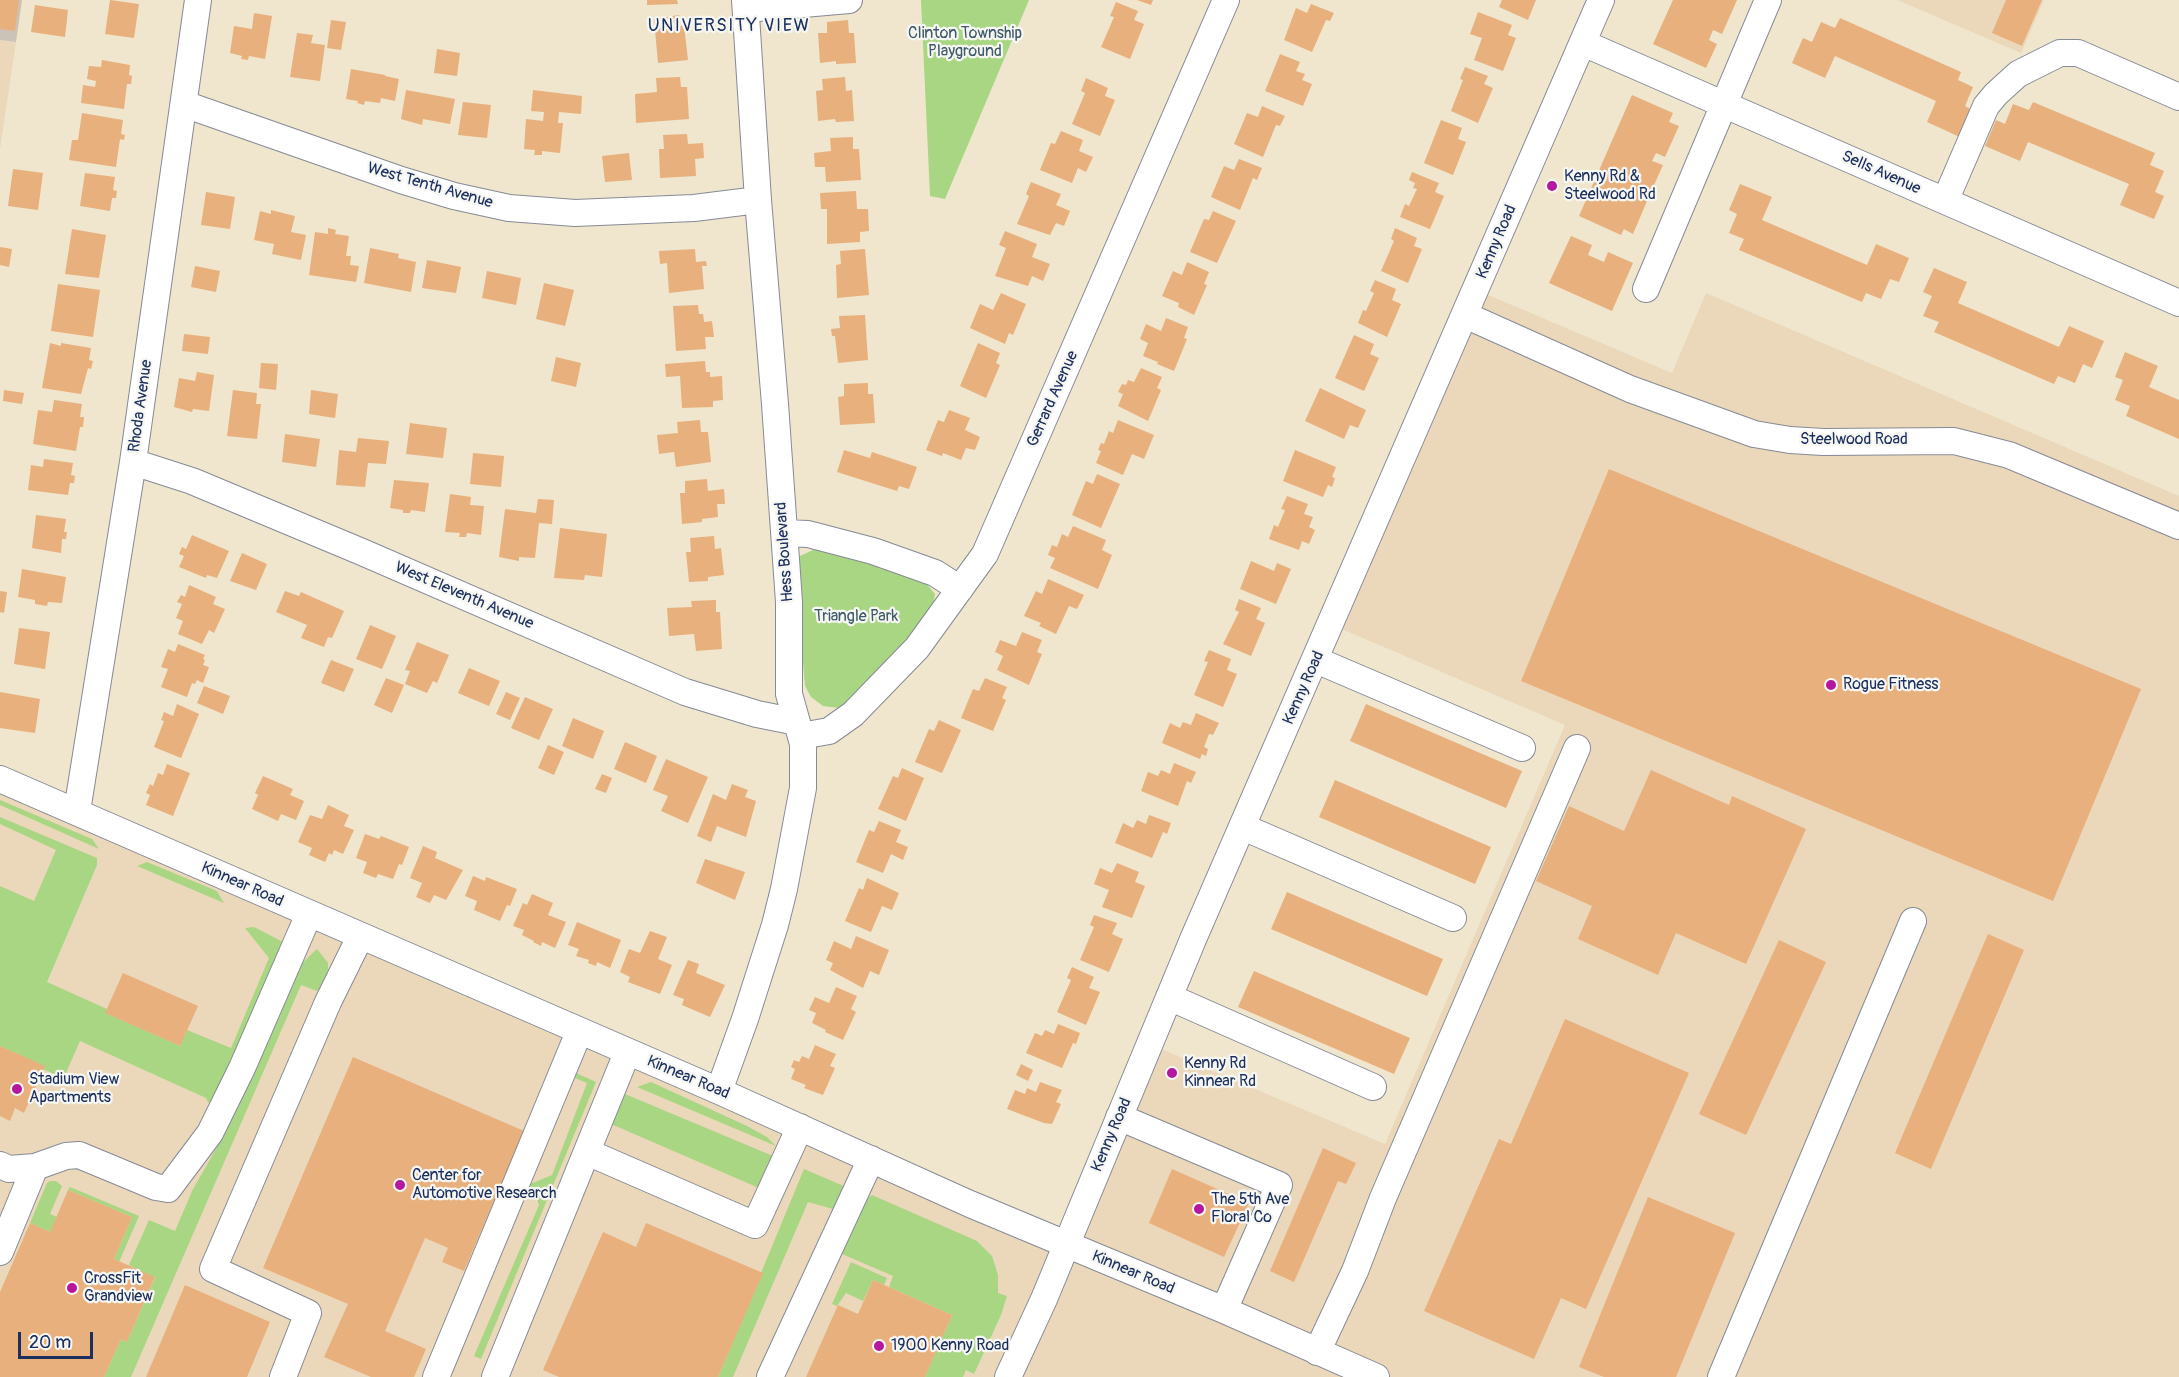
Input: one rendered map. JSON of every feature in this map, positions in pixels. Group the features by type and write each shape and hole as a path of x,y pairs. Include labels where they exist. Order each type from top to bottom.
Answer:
{"street":[{"name":"Rhoda Avenue","path":"77,811 133,462 198,0"},
{"path":"746,4 849,0"},
{"name":"Gerrard Avenue","path":"799,729 829,731 854,714 917,648 985,554 1226,0"},
{"name":"Kenny Road","path":"1008,1377 1066,1245 1169,997 1601,0"},
{"path":"1646,289 1768,0"},
{"name":"Hess Boulevard","path":"719,1091 752,998 784,889 803,788 799,729 789,694 789,602 758,200 746,4"},
{"name":"Sells Avenue","path":"1583,43 2179,303"},
{"path":"1945,201 1986,106 1996,93 2018,74 2060,53 2078,53 2179,97"},
{"name":"West Tenth Avenue","path":"184,104 401,180 454,196 509,208 575,213 694,208 758,200"},
{"name":"Steelwood Road","path":"1465,315 1630,389 1754,434 1790,440 1823,442 1954,441 2009,455 2179,526"},
{"name":"West Eleventh Avenue","path":"133,462 192,481 245,503 685,692 799,729"},
{"path":"784,533 808,534 873,551 935,573 960,588"},
{"path":"1316,660 1522,748"},
{"path":"1317,1352 1355,1271 1383,1198 1577,748"},
{"name":"Kinnear Road","path":"0,779 719,1091 1066,1245 1224,1310 1376,1377"},
{"path":"1243,827 1453,918"},
{"path":"0,1165 9,1169 35,1167 66,1156 78,1155 156,1187 168,1189 210,1134 242,1068 309,914"},
{"path":"1721,1377 1913,921"},
{"path":"283,1377 309,1313 213,1269 328,1002 360,937"},
{"path":"1169,997 1373,1086"},
{"path":"436,1377 579,1032"},
{"path":"495,1377 627,1053"},
{"path":"1119,1117 1279,1185 1224,1310"},
{"path":"587,1152 755,1225 800,1127"},
{"path":"770,1377 871,1159"},
{"path":"0,1252 35,1167"}],"shaded area":[{"path":"0,0 22,0 16,42 0,40"},
{"path":"1897,0 2044,0 2021,53"},
{"path":"0,40 16,42 0,149"},
{"path":"1479,291 1672,373 1706,293 2179,496 2179,1377 0,1377 0,783 1067,1249 1154,1046 1385,1144 1565,725 1335,626"}],"green space":[{"name":"Clinton Township Playground","path":"921,0 1029,0 945,199 930,196"},
{"name":"Triangle Park","path":"815,549 864,561 924,581 935,594 933,607 908,641 858,695 839,708 823,706 811,697 805,686 795,568 800,556"},
{"path":"0,800 92,839 99,849 0,805"},
{"path":"0,817 97,858 97,865 47,982 107,1009 106,1013 180,1046 187,1030 231,1048 269,958 245,928 254,927 285,943 212,1104 206,1098 80,1041 65,1075 61,1077 43,1069 44,1066 0,1046 0,886 34,901 56,850 0,824"},
{"path":"147,862 217,891 224,903 137,866"},
{"path":"317,949 328,963 328,970 321,988 317,991 301,985 131,1377 104,1377 121,1339 127,1342 155,1278 129,1265 149,1220 175,1231 193,1189 224,1135 251,1078 299,966"},
{"path":"574,1072 596,1082 481,1359 474,1356 539,1205 537,1200 517,1191 552,1175 587,1083 575,1078"},
{"path":"651,1082 747,1126 767,1137 776,1146 637,1087"},
{"path":"625,1094 773,1156 759,1188 611,1124"},
{"path":"804,1169 846,1187 833,1209 808,1202 733,1377 718,1377 762,1274"},
{"path":"56,1181 62,1186 50,1214 57,1217 50,1232 30,1223 47,1183"},
{"path":"70,1187 139,1216 119,1262 114,1259 132,1217 68,1190"},
{"path":"872,1195 977,1241 992,1256 998,1275 998,1293 1007,1296 1001,1315 974,1374 966,1370 963,1377 925,1377 952,1315 889,1287 893,1276 842,1254 864,1201"},
{"path":"851,1262 887,1278 884,1285 873,1280 863,1301 846,1293 837,1306 832,1304"}],"building":[{"path":"0,0 19,0 15,31 0,29"},
{"path":"110,0 139,4 134,38 105,34"},
{"path":"647,0 677,0 678,4 647,5"},
{"path":"1137,0 1153,0 1151,5"},
{"path":"1502,0 1536,0 1528,20 1499,7"},
{"path":"1673,0 1737,0 1722,34 1713,30 1709,40 1717,44 1706,68 1653,44"},
{"path":"2006,0 2042,0 2022,46 1992,33"},
{"path":"1116,2 1138,11 1134,20 1144,24 1130,59 1101,47 1114,17 1110,16"},
{"path":"1311,4 1334,13 1330,21 1326,20 1312,52 1284,40 1296,8 1307,13"},
{"path":"35,5 68,10 65,37 31,32"},
{"path":"1478,12 1512,25 1508,35 1516,38 1503,71 1474,60 1482,38 1470,34"},
{"path":"254,13 272,16 265,59 249,56 248,60 241,59 242,56 230,53 234,26 252,29"},
{"path":"679,15 680,26 684,25 688,60 658,63 654,19"},
{"path":"1840,18 1961,72 1958,80 1973,87 1965,106 1974,111 1962,138 1927,122 1936,101 1835,56 1825,78 1792,63 1803,38 1812,42 1821,22 1835,28"},
{"path":"331,20 346,22 341,50 327,48"},
{"path":"848,20 849,33 854,33 856,63 836,64 836,61 820,63 818,33 827,33 827,22"},
{"path":"297,33 313,35 311,43 325,45 320,81 290,77"},
{"path":"437,49 460,53 457,76 434,73"},
{"path":"1280,54 1300,62 1296,71 1305,74 1302,80 1312,84 1303,106 1265,91"},
{"path":"102,60 130,65 131,84 127,84 124,109 81,103 83,85 95,87 96,81 87,79 89,66 101,67"},
{"path":"1465,67 1488,76 1484,84 1493,88 1478,123 1451,111 1463,80 1460,79"},
{"path":"351,69 399,79 395,101 381,98 380,103 365,101 364,105 357,103 358,101 346,99"},
{"path":"680,77 681,87 687,87 689,119 636,123 635,94 657,92 656,78"},
{"path":"845,77 846,91 852,90 854,121 836,122 835,119 818,121 816,91 823,90 822,79"},
{"path":"1086,78 1108,88 1105,96 1115,100 1100,136 1072,124 1085,93 1081,91"},
{"path":"406,90 455,99 450,124 423,119 422,125 401,119"},
{"path":"533,90 582,96 581,114 559,112 558,123 563,123 560,153 542,151 542,155 534,155 535,150 524,149 526,119 543,121 544,112 531,111"},
{"path":"1632,95 1673,113 1669,122 1679,126 1665,157 1656,153 1652,161 1663,165 1650,194 1641,191 1639,197 1647,201 1633,234 1624,229 1621,235 1579,216"},
{"path":"463,102 491,105 487,138 458,135"},
{"path":"2033,102 2155,153 2150,165 2164,171 2155,192 2164,196 2154,219 2120,205 2129,184 2028,142 2020,161 1985,146 1996,120 2005,124 2013,104 2029,110"},
{"path":"1262,106 1285,116 1280,126 1276,125 1263,157 1234,144 1247,113 1258,117"},
{"path":"82,113 123,120 121,134 125,135 124,140 120,139 116,167 69,160 72,140 78,140"},
{"path":"1441,120 1462,128 1458,139 1466,142 1453,175 1424,163"},
{"path":"1061,131 1083,140 1079,151 1093,157 1086,172 1078,168 1072,183 1040,170 1051,143 1055,144"},
{"path":"687,134 688,144 703,143 704,158 695,159 696,176 660,178 659,149 664,149 663,135"},
{"path":"853,137 853,149 859,149 861,180 826,182 825,167 815,167 814,153 831,151 830,138"},
{"path":"629,153 632,180 605,182 602,156"},
{"path":"1239,159 1262,168 1257,180 1253,178 1240,210 1211,197 1224,166 1234,170"},
{"path":"13,169 43,173 38,210 8,206"},
{"path":"1412,172 1439,183 1435,192 1444,196 1430,229 1400,217 1405,204 1409,206 1417,189 1413,188 1415,183 1409,180"},
{"path":"85,173 115,177 113,190 117,191 116,198 112,198 110,211 80,206"},
{"path":"1031,182 1061,194 1056,205 1070,211 1064,226 1056,223 1050,235 1017,224 1029,196 1026,194"},
{"path":"1740,184 1772,197 1762,220 1867,265 1876,244 1909,258 1899,282 1890,279 1881,299 1866,293 1862,302 1739,250 1744,239 1729,233 1737,214 1729,210"},
{"path":"856,191 857,209 868,209 869,231 860,232 860,242 827,244 827,209 821,209 820,193"},
{"path":"206,192 235,197 230,229 201,225"},
{"path":"271,210 295,216 291,232 306,235 301,260 272,254 274,244 254,240 260,211 271,214"},
{"path":"1213,211 1236,221 1217,263 1190,252 1204,219 1209,220"},
{"path":"328,228 336,230 335,234 349,236 346,256 351,256 350,265 359,266 356,282 309,275 315,232 328,234"},
{"path":"1395,228 1417,238 1414,246 1422,249 1408,283 1381,271 1394,241 1391,239"},
{"path":"72,229 106,235 99,278 65,274"},
{"path":"1005,231 1037,244 1032,257 1050,264 1043,281 1032,276 1028,286 995,276 1006,248 999,245"},
{"path":"1571,236 1592,245 1588,255 1604,262 1608,252 1633,263 1612,311 1549,283"},
{"path":"0,247 12,249 9,267 0,265"},
{"path":"370,248 399,254 398,258 416,262 411,292 364,283"},
{"path":"695,249 696,262 706,261 707,266 702,266 704,289 669,293 667,263 660,264 659,251"},
{"path":"865,249 869,295 837,298 836,265 841,264 840,251"},
{"path":"427,260 461,267 456,293 422,288"},
{"path":"1187,262 1209,272 1204,284 1207,285 1194,315 1178,307 1179,303 1162,296 1173,271 1182,275"},
{"path":"195,266 220,271 216,292 191,287"},
{"path":"1934,268 1967,282 1958,303 2059,347 2069,326 2104,341 2092,368 2083,364 2075,383 2058,376 2054,384 1934,332 1939,322 1923,316 1932,296 1923,292"},
{"path":"487,271 521,278 516,305 482,298"},
{"path":"1375,280 1396,289 1392,300 1401,304 1387,337 1358,323 1374,293 1370,291"},
{"path":"544,283 574,290 565,326 536,319"},
{"path":"58,284 100,290 93,337 51,331"},
{"path":"1001,293 1026,304 1013,335 1009,333 1005,344 970,328 980,304 993,310"},
{"path":"698,305 699,314 703,314 704,322 712,321 714,337 705,337 706,349 676,351 673,306"},
{"path":"865,315 868,360 838,363 835,336 832,336 831,329 840,328 839,316"},
{"path":"1166,318 1188,327 1184,338 1187,339 1174,371 1143,356 1148,343 1140,339 1146,324 1161,331"},
{"path":"184,334 210,337 208,354 182,351"},
{"path":"1354,335 1374,344 1370,354 1379,358 1364,391 1335,378"},
{"path":"50,343 91,348 89,360 93,361 91,369 88,368 81,394 42,388"},
{"path":"978,343 1000,353 996,363 1000,365 986,398 960,386"},
{"path":"2125,352 2158,366 2149,387 2179,400 2179,439 2126,416 2130,406 2115,400 2123,380 2115,377"},
{"path":"556,357 581,363 576,387 551,381"},
{"path":"705,361 706,372 710,372 710,377 722,376 723,400 713,401 713,407 682,408 680,376 666,377 665,364"},
{"path":"261,363 278,364 276,390 259,388"},
{"path":"1141,368 1162,377 1157,388 1161,390 1148,421 1118,406 1123,394 1118,392 1122,384 1126,385 1128,380 1134,382"},
{"path":"197,372 214,375 209,411 193,409 192,412 174,407 179,378 195,381"},
{"path":"868,383 868,394 873,394 875,423 840,425 838,397 844,396 844,384"},
{"path":"1320,388 1366,410 1358,428 1350,425 1344,439 1305,421"},
{"path":"4,390 24,393 22,404 3,401"},
{"path":"233,390 257,393 256,404 261,404 257,439 227,436"},
{"path":"311,390 338,394 335,418 309,414"},
{"path":"54,400 82,404 80,417 84,417 83,427 80,427 76,451 33,444 38,410 52,412"},
{"path":"949,410 970,418 965,430 980,437 975,450 966,448 961,460 926,450 938,420 944,422"},
{"path":"700,420 701,432 708,432 711,462 676,467 674,452 659,454 657,435 678,433 677,422"},
{"path":"1118,420 1154,435 1144,459 1132,454 1123,475 1096,463 1101,451 1098,450 1101,443 1104,444 1109,431 1113,433"},
{"path":"410,423 447,428 443,458 406,454"},
{"path":"285,434 320,439 316,467 282,462"},
{"path":"358,438 389,441 386,464 368,463 365,487 336,485 339,450 356,452"},
{"path":"844,450 870,458 872,452 917,467 909,489 899,486 897,491 837,472"},
{"path":"1295,450 1336,467 1332,477 1335,478 1332,487 1328,485 1323,497 1283,481"},
{"path":"473,453 504,456 501,487 470,484"},
{"path":"44,459 73,463 71,475 75,476 74,483 70,483 68,495 28,490 31,465 43,467"},
{"name":"Rogue Fitness","path":"1609,469 2141,689 2053,901 1521,681"},
{"path":"1097,474 1120,484 1101,528 1072,515 1086,481 1093,484"},
{"path":"707,479 708,491 724,489 725,504 717,504 718,517 702,519 702,522 682,524 680,493 685,493 685,481"},
{"path":"394,480 429,483 425,512 411,510 410,513 403,513 403,510 390,508"},
{"path":"450,494 471,497 470,505 484,506 481,535 467,533 466,537 459,537 460,533 445,532"},
{"path":"1287,496 1308,504 1304,514 1313,517 1309,527 1315,530 1309,544 1302,541 1299,550 1269,539 1274,525 1278,527 1285,510 1281,509"},
{"path":"538,499 554,500 552,524 539,523 535,558 519,557 519,561 499,557 505,509 536,513"},
{"path":"36,515 66,519 64,532 67,532 66,539 62,539 61,553 32,548"},
{"path":"1073,526 1106,540 1102,550 1112,555 1098,589 1050,568 1055,558 1048,555 1052,545 1057,547 1062,534 1068,537"},
{"path":"560,528 607,534 602,577 585,575 584,580 554,578"},
{"path":"192,535 229,551 217,578 207,575 206,578 179,567 184,556 179,554 182,547 186,549"},
{"path":"714,536 715,549 721,548 724,575 708,577 708,581 689,582 686,552 691,552 690,538"},
{"path":"242,553 267,564 256,590 230,581"},
{"path":"1251,561 1274,571 1277,563 1291,569 1276,604 1240,589"},
{"path":"22,569 66,577 62,603 48,602 47,606 35,604 35,600 18,597"},
{"path":"1048,579 1084,595 1077,609 1069,606 1056,634 1039,626 1041,623 1024,616 1036,591 1042,594"},
{"path":"189,585 216,597 213,604 225,609 214,633 209,630 202,644 178,634 183,621 176,618 182,604 177,602 181,595 185,597"},
{"path":"0,591 7,592 4,613 0,612"},
{"path":"285,591 299,596 301,592 344,611 332,638 328,637 324,647 301,638 307,625 276,612"},
{"path":"1239,599 1261,608 1256,619 1265,623 1251,656 1223,644 1239,612 1235,610"},
{"path":"716,600 716,612 720,612 722,649 696,651 694,634 669,636 667,608 692,607 691,601"},
{"path":"370,625 396,636 382,669 356,659"},
{"path":"19,628 50,632 45,669 14,664"},
{"path":"1022,632 1042,640 1037,652 1042,654 1029,685 997,670 1003,656 995,652 1000,640 1016,646"},
{"path":"417,642 449,655 437,683 433,681 427,693 405,684 410,671 405,670"},
{"path":"178,644 205,655 203,665 209,667 203,683 197,680 195,684 192,683 187,697 161,687 168,669 161,667 168,649 175,652"},
{"path":"1209,650 1231,659 1227,670 1237,674 1223,707 1194,695 1208,662 1204,661"},
{"path":"331,660 354,669 344,692 321,683"},
{"path":"469,668 500,681 489,706 458,693"},
{"path":"386,678 404,685 392,713 374,705"},
{"path":"985,678 1007,687 1002,698 1006,700 993,731 961,718 973,689 979,691"},
{"path":"204,686 230,696 223,714 197,703"},
{"path":"0,692 40,699 35,733 0,728"},
{"path":"506,692 520,698 510,720 496,714"},
{"path":"525,697 553,709 539,740 511,728"},
{"path":"177,704 199,714 181,758 154,747 164,721 161,720 164,712 173,716"},
{"path":"1366,704 1522,771 1506,808 1350,741"},
{"path":"1196,713 1219,723 1213,735 1209,734 1204,747 1208,749 1206,756 1202,754 1200,759 1162,743 1170,723 1180,728 1183,722 1191,725"},
{"path":"573,718 604,731 593,759 562,746"},
{"path":"939,720 961,730 942,773 915,762 929,729 934,731"},
{"path":"625,742 657,756 646,783 614,769"},
{"path":"548,745 564,752 554,775 538,768"},
{"path":"666,759 708,777 688,823 661,811 668,796 653,790"},
{"path":"1174,763 1196,772 1191,783 1187,781 1178,806 1141,791 1148,772 1158,776 1161,770 1170,774"},
{"path":"167,764 190,773 173,816 146,805 150,795 146,793 150,784 153,786 158,773 163,775"},
{"path":"902,768 924,778 906,821 878,809 893,776 898,778"},
{"path":"1651,770 1729,805 1732,796 1806,829 1746,964 1676,933 1658,975 1578,939 1592,906 1536,881 1569,806 1624,831"},
{"path":"602,774 612,778 606,793 595,789"},
{"path":"263,776 293,789 290,795 304,801 296,820 281,814 278,821 252,809 258,795 255,793"},
{"path":"1335,780 1491,847 1475,884 1319,817"},
{"path":"732,784 748,790 745,797 756,801 746,837 717,826 711,842 697,836 713,794 726,800"},
{"path":"328,805 349,815 344,826 354,830 343,854 334,850 332,855 329,853 325,862 309,855 312,848 298,842 310,815 322,819"},
{"path":"1149,815 1171,823 1167,834 1163,832 1152,858 1115,843 1123,823 1133,828 1137,820 1146,824"},
{"path":"879,821 901,830 896,842 908,847 903,860 891,854 883,873 856,862 869,830 874,832"},
{"path":"365,834 379,839 381,836 409,847 393,879 378,874 376,878 363,873 367,862 356,858"},
{"path":"423,846 437,852 435,858 463,870 446,900 434,895 430,903 416,897 422,883 410,878"},
{"path":"705,859 745,872 735,900 696,883"},
{"path":"1117,863 1139,872 1135,882 1145,886 1132,918 1102,907 1109,890 1094,884 1100,868 1112,873"},
{"path":"473,876 485,881 486,877 517,889 500,921 474,910 477,901 465,896"},
{"path":"867,878 899,893 892,910 882,906 871,932 845,921 859,888 863,890"},
{"path":"1287,892 1443,959 1427,996 1271,929"},
{"path":"532,894 553,903 548,915 566,922 555,948 542,942 541,946 533,942 522,935 524,930 513,926 523,903 527,905"},
{"path":"1094,915 1117,923 1112,934 1123,939 1109,972 1080,960 1094,927 1090,925"},
{"path":"577,922 621,940 610,968 597,962 596,966 588,963 589,960 576,956 579,949 568,945"},
{"path":"650,931 667,937 658,959 672,965 660,994 628,982 630,977 620,972 629,949 640,953"},
{"path":"1988,934 2024,950 1931,1169 1895,1153"},
{"path":"856,936 889,950 879,975 870,971 863,988 830,970 833,963 826,960 834,941 851,949"},
{"path":"1779,940 1826,962 1746,1135 1699,1114"},
{"path":"688,960 699,964 696,973 725,985 710,1017 682,1005 684,999 673,995"},
{"path":"1072,967 1094,977 1089,988 1100,992 1086,1025 1057,1012 1071,980 1067,978"},
{"path":"1254,971 1410,1038 1394,1074 1238,1007"},
{"path":"123,973 198,1006 180,1046 105,1013"},
{"path":"836,987 857,996 851,1009 856,1012 843,1040 812,1023 816,1013 809,1010 815,997 829,1003"},
{"path":"1565,1019 1689,1073 1586,1309 1561,1298 1534,1359 1424,1311 1499,1139 1511,1144"},
{"path":"1058,1024 1080,1033 1062,1068 1026,1053 1035,1033 1042,1036 1045,1030 1054,1034"},
{"path":"815,1045 836,1054 830,1066 835,1068 823,1095 804,1088 806,1085 791,1079 795,1069 791,1067 794,1060 799,1062 802,1056 809,1059"},
{"name":"Stadium View Apartments","path":"0,1046 45,1066 24,1113 15,1108 10,1121 0,1116"},
{"name":"Center for Automotive Research","path":"353,1057 524,1131 464,1271 442,1262 448,1248 425,1238 385,1331 426,1349 414,1377 371,1377 324,1357 348,1304 263,1268"},
{"path":"1021,1064 1033,1070 1028,1081 1016,1075"},
{"path":"1040,1082 1062,1090 1056,1102 1061,1104 1052,1124 1007,1109 1015,1090 1025,1094 1027,1088 1036,1092"},
{"path":"1323,1148 1356,1163 1346,1184 1338,1181 1294,1282 1270,1271"},
{"path":"1172,1169 1249,1203 1224,1257 1149,1223"},
{"path":"68,1190 132,1217 114,1259 155,1277 127,1342 121,1339 104,1377 0,1377 0,1292 30,1223 50,1232"},
{"path":"1648,1197 1735,1233 1676,1377 1604,1377 1579,1367"},
{"path":"646,1223 763,1273 718,1377 559,1377 543,1370 603,1232 636,1247"},
{"name":"1900 Kenny Road","path":"873,1280 952,1315 925,1377 806,1377 838,1305 858,1314"},
{"path":"185,1285 270,1322 247,1377 146,1377"}],"place":[{"name":"Kenny Rd & Steelwood Rd","path":"1552,186"},
{"name":"Rogue Fitness","path":"1831,685"},
{"name":"Kenny Rd Kinnear Rd","path":"1172,1073"},
{"name":"Stadium View Apartments","path":"17,1089"},
{"name":"Center for Automotive Research","path":"400,1185"},
{"name":"The 5th Ave Floral Co","path":"1199,1209"},
{"name":"CrossFit Grandview","path":"72,1288"},
{"name":"1900 Kenny Road","path":"879,1346"}],"district":[{"name":"UNIVERSITY VIEW","path":"729,26"}]}
